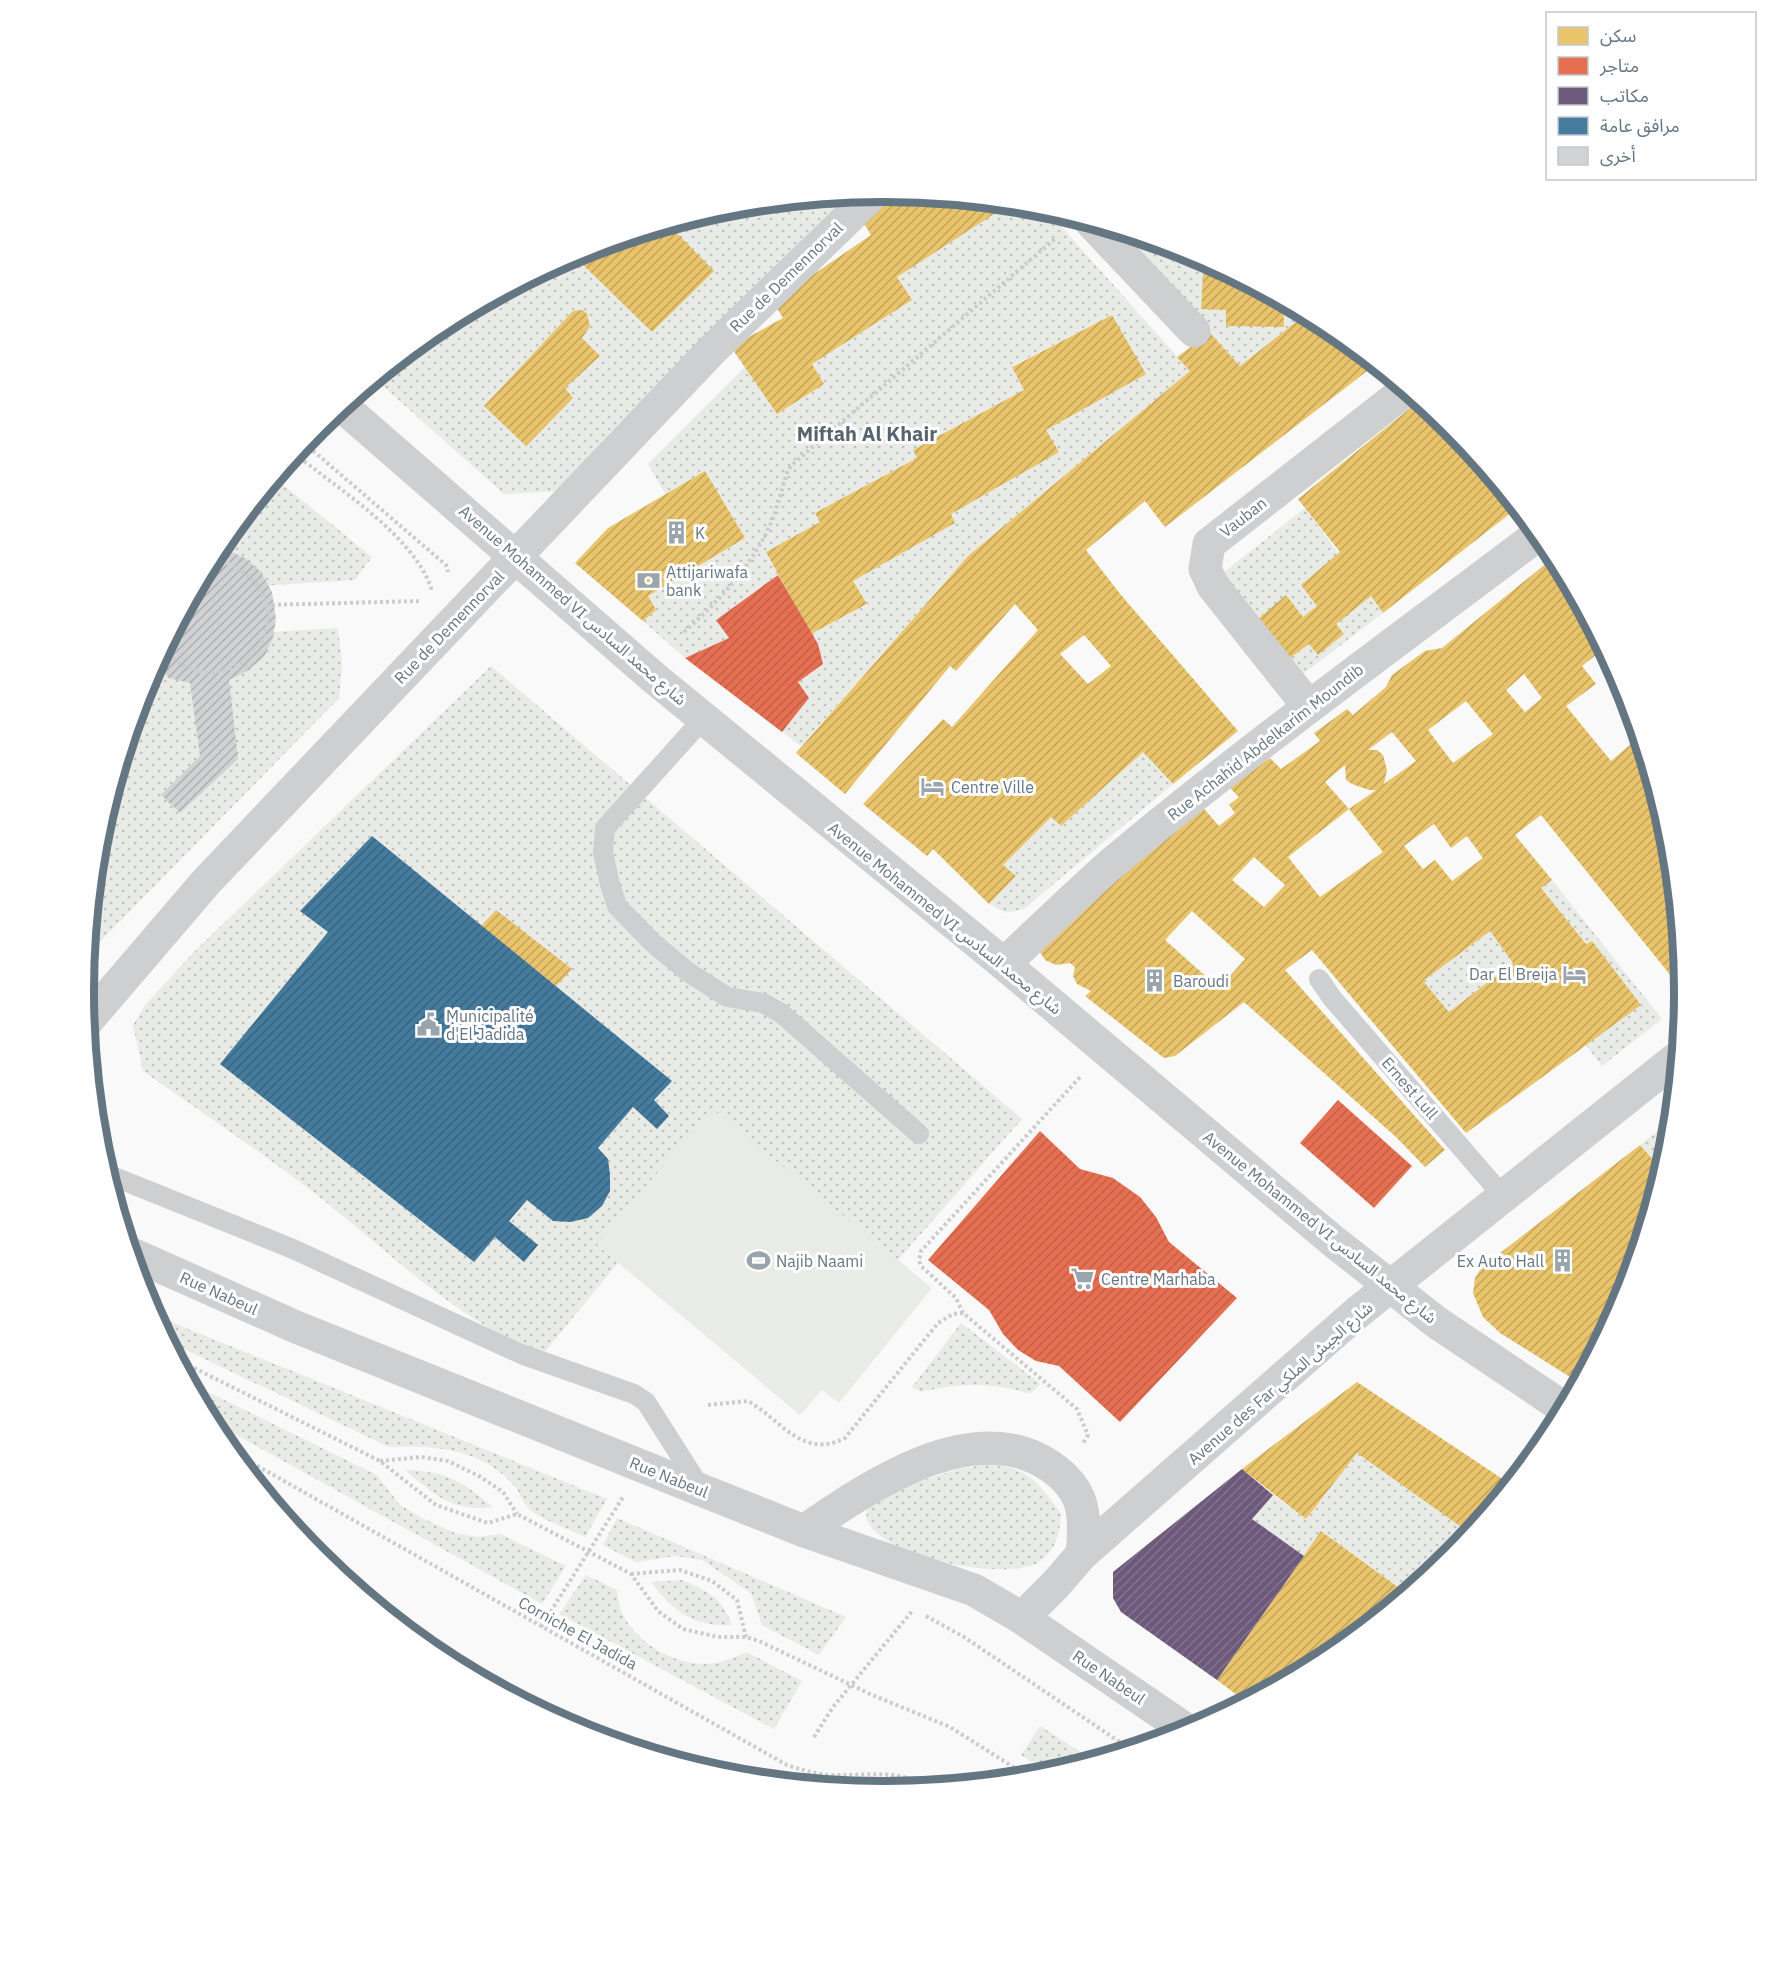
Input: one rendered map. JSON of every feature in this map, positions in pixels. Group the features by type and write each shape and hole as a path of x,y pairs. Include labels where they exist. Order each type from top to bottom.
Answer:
{"street":[{"name":"Rue de Demennorval","path":"95,1012 206,882 465,597 517,556 713,349 863,203"},
{"path":"1077,228 1194,331"},
{"name":"Vauban","path":"1309,707 1213,586 1205,569 1209,544 1401,394"},
{"name":"Avenue Mohammed VI شارع محمد السادس","path":"349,412 703,718 1004,964 1390,1286 1436,1322 1557,1403"},
{"name":"Rue Achahid Abdelkarim Moundib","path":"1004,964 1108,867 1309,707 1531,540"},
{"name":"Avenue des Far شارع الجيش الملكي","path":"1022,1618 1057,1584 1082,1554 1390,1286 1670,1064"},
{"name":"Rue Nabeul","path":"141,1258 296,1328 701,1490 804,1531 974,1590 1022,1618 1178,1724"},
{"path":"804,1531 885,1479 940,1457 973,1449 999,1448 1032,1454 1064,1476 1080,1497 1084,1525 1082,1554"}],"lane":[{"path":"703,718 605,828 603,853 618,906 653,943 688,972 728,996 763,1003 781,1013 919,1134"},
{"name":"Ernest Lull","path":"1319,979 1332,998 1503,1196"},
{"path":"117,1178 293,1250 521,1354 634,1394 646,1402 701,1490"}],"path":[{"path":"684,632 713,606 756,549 769,526 788,470 794,463 1077,228"},
{"path":"311,449 446,565 449,576 465,597"},
{"path":"301,459 395,535 426,572 434,600 465,597"},
{"path":"170,656 179,664 196,672 215,673 234,668 250,657 261,642 267,624 266,605 260,588 247,573 232,564 222,562"},
{"path":"266,605 423,601"},
{"path":"1056,1470 1084,1443 1088,1435 1077,1409 963,1313 956,1298 921,1266 919,1261 921,1251 1105,1050"},
{"path":"708,1405 748,1401 800,1441 820,1445 834,1444 846,1438 938,1323 953,1314 963,1313"},
{"path":"189,1366 380,1461 436,1505 464,1517 488,1523 518,1514"},
{"path":"380,1461 421,1457 448,1461 479,1476 503,1492 518,1514 631,1574 658,1611 683,1629 718,1636 746,1637 851,1685 950,1726 1017,1769"},
{"name":"Corniche El Jadida","path":"251,1462 787,1765 806,1772 832,1775 883,1772 915,1780"},
{"path":"541,1627 624,1496"},
{"path":"631,1574 680,1570 712,1581 737,1600 746,1637"},
{"path":"814,1737 851,1685 914,1609"}],"shaded area":[{"path":"839,204 559,491 504,494 380,384 445,335 489,308 535,283 582,262 630,244 730,217"},
{"path":"991,210 1057,222 1190,371 968,556 801,746 782,732 809,698 798,682 823,664 818,644 811,634 867,605 853,581 955,523 951,514 1058,452 1046,430 1145,374 1112,315 1012,366 1024,390 913,450 917,458 815,513 820,522 766,552 778,575 716,619 729,638 685,658 643,621 655,610 648,596 745,538 705,471 665,494 648,464 745,367 777,414 824,384 812,364 911,301 897,277 993,213"},
{"path":"1136,243 1186,262 1233,283 1298,320 1240,366 1132,247"},
{"path":"281,483 372,557 355,580 205,589 228,553"},
{"path":"1305,508 1383,613 1299,677 1223,573"},
{"path":"338,628 342,663 339,698 96,946 101,888 121,787 136,738 178,638"},
{"path":"491,666 1022,1119 898,1260 711,1108 597,1245 618,1263 543,1354 480,1323 451,1303 422,1282 313,1192 143,1071 133,1025 146,1004 194,952"},
{"path":"1143,752 1173,784 1024,909 1006,913 989,904 1015,877 1003,865 1051,817 1061,826"},
{"path":"1552,880 1662,1019 1602,1066 1585,1044 1641,1005 1592,941 1586,944 1541,888"},
{"path":"1490,931 1513,963 1449,1012 1423,981"},
{"name":"Najib Naami","path":"711,1107 932,1288 839,1403 822,1390 800,1415 597,1245"},
{"path":"1661,1128 1655,1162 1640,1145"},
{"path":"167,1320 607,1499 585,1537 532,1512 516,1488 503,1475 474,1457 441,1449 389,1447 179,1347"},
{"path":"961,1323 1041,1384 1030,1394 1002,1387 976,1385 921,1392 912,1387"},
{"path":"202,1389 377,1475 400,1505 424,1519 455,1533 478,1537 500,1534 566,1566 542,1604 228,1431"},
{"path":"1357,1453 1463,1528 1400,1589 1322,1531 1304,1556 1252,1519 1273,1495 1306,1519"},
{"path":"988,1464 1013,1469 1031,1478 1061,1514 1056,1541 1045,1558 1039,1562 1023,1567 1000,1569 975,1568 948,1563 921,1556 898,1546 879,1535 868,1522 867,1510 879,1494 959,1469"},
{"path":"405,1470 432,1473 453,1480 493,1507 466,1507 445,1500"},
{"path":"617,1518 846,1617 819,1655 762,1625 751,1593 702,1560 675,1556 636,1562 603,1545"},
{"path":"586,1575 617,1590 621,1610 629,1625 638,1635 661,1652 674,1658 702,1664 720,1662 747,1652 802,1681 774,1729 559,1614"},
{"path":"683,1580 719,1601 732,1625 706,1623 685,1615 667,1601 651,1582"},
{"path":"1040,1726 1085,1755 1039,1766 1021,1755"}],"building: سكن":[{"path":"884,202 987,209 991,210 994,214 897,277 912,300 812,364 824,384 777,414 731,347 783,318 773,302 871,235 860,217"},
{"path":"675,231 714,271 652,332 581,263"},
{"path":"1125,240 1136,243 1132,247"},
{"path":"1203,270 1283,311 1284,327 1226,326 1226,310 1201,309"},
{"path":"583,310 587,314 590,326 582,338 600,356 565,388 573,398 526,446 484,406 573,311"},
{"path":"1112,315 1146,374 1046,430 1059,452 951,514 955,523 853,581 867,604 811,634 766,552 820,522 815,513 917,458 913,450 1024,390 1012,367"},
{"path":"1298,320 1370,369 1165,527 1145,501 1086,550 1121,595 1238,731 1173,784 1143,752 1061,826 1051,817 1003,865 1016,876 989,904 933,849 927,856 863,804 943,719 952,727 1038,630 1015,604 956,671 950,666 845,794 796,753 968,556 1190,371 1177,357 1210,333 1240,366","holes":["1084,635 1111,666 1088,684 1060,654"]},
{"path":"1413,406 1478,471 1511,513 1383,613 1371,596 1336,624 1344,634 1318,655 1309,644 1283,663 1251,625 1286,595 1303,617 1317,606 1301,585 1340,552 1298,499"},
{"name":"K","path":"705,471 745,538 648,596 656,610 643,621 575,563 608,528"},
{"path":"1546,563 1568,597 1597,654 1582,666 1596,684 1566,706 1611,761 1633,742 1647,787 1667,888 1674,979 1541,815 1515,835 1552,880 1541,888 1586,944 1592,941 1641,1005 1466,1133 1312,950 1285,970 1445,1150 1425,1167 1396,1137 1244,1002 1175,1056 1164,1058 1085,996 1091,991 1077,984 1073,976 1075,967 1070,963 1056,965 1045,960 1040,952 1199,803 1219,826 1235,813 1229,805 1239,797 1228,786 1270,758 1281,769 1320,741 1314,733 1347,709 1353,715 1386,687 1392,675 1425,651 1442,648","holes":["1524,674 1542,698 1525,712 1506,690","1466,701 1493,734 1453,763 1428,730","1392,732 1416,761 1384,784 1387,770 1383,755 1377,750 1368,750","1345,765 1346,780 1369,790 1376,790 1349,809 1325,782","1349,809 1383,852 1320,897 1288,857","1434,824 1451,848 1467,836 1483,858 1452,881 1435,860 1423,869 1404,846","1254,857 1285,885 1264,907 1232,880","1192,911 1245,959 1219,988 1165,940","1490,931 1513,963 1449,1012 1423,981"]},
{"path":"496,910 572,969 556,986 481,926"},
{"name":"Ex Auto Hall","path":"1640,1145 1655,1162 1632,1245 1592,1341 1572,1378 1500,1333 1483,1317 1473,1293 1475,1278 1482,1267"},
{"path":"1357,1382 1504,1480 1463,1528 1357,1453 1306,1519 1242,1469"},
{"path":"1321,1531 1400,1589 1323,1648 1239,1697 1217,1680"}],"building: متاجر":[{"path":"778,575 818,644 823,664 798,682 809,698 782,732 685,658 729,638 716,620"},
{"path":"1338,1100 1412,1166 1374,1208 1300,1143"},
{"name":"Centre Marhaba","path":"1040,1131 1080,1169 1113,1178 1140,1197 1156,1217 1169,1242 1237,1298 1120,1422 1059,1366 1036,1361 1018,1350 1003,1334 989,1310 928,1260"}],"building: مكاتب":[{"path":"1242,1469 1273,1495 1252,1519 1304,1556 1217,1680 1121,1612 1113,1598 1113,1572"}],"building: مرافق عامة":[{"name":"Municipalité d'El Jadida","path":"372,836 672,1081 654,1100 669,1116 657,1129 633,1107 598,1148 608,1159 610,1175 610,1191 602,1206 588,1218 570,1222 553,1221 527,1200 509,1221 538,1245 524,1262 495,1237 474,1262 220,1064 328,932 300,911"}],"building: أخرى":[{"path":"231,549 231,552 245,558 261,572 272,592 276,619 273,638 264,657 247,671 229,680 238,759 180,813 161,795 200,756 190,683 169,678 162,672 176,642 200,597"}],"place":[{"name":"K","path":"677,533"},
{"name":"Attijariwafa bank","path":"648,581"},
{"name":"Centre Ville","path":"933,787"},
{"name":"Dar El Breija","path":"1575,974"},
{"name":"Baroudi","path":"1155,981"},
{"name":"Municipalité d'El Jadida","path":"428,1025"},
{"name":"Najib Naami","path":"758,1261"},
{"name":"Ex Auto Hall","path":"1562,1261"},
{"name":"Centre Marhaba","path":"1083,1279"}],"district":[{"name":"Miftah Al Khair","path":"867,434"}]}
